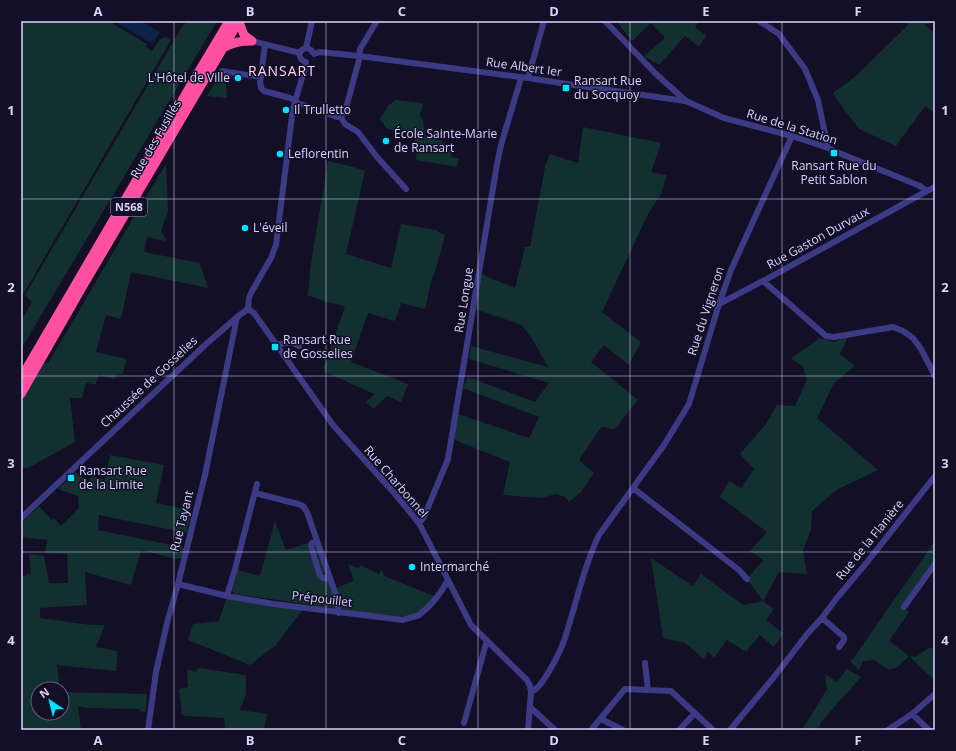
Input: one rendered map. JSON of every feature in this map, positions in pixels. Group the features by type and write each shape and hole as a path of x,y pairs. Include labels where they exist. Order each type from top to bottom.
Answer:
{"highway":[{"path":"236,21 244,35 252,41"},
{"name":"Rue des Fusillés","path":"21,394 223,48 236,21"},
{"name":"Rue des Fusillés","path":"21,378 195,78 236,21"},
{"path":"223,48 229,44 240,41 252,41"}],"street":[{"path":"300,53 306,48 312,21"},
{"path":"265,45 260,82 261,88 264,91 290,98 331,116 337,117 343,113 347,104 359,60 360,49 377,21"},
{"name":"Rue Longue","path":"419,523 424,517 448,459 501,145 544,21"},
{"path":"605,21 665,83 686,101"},
{"path":"759,21 779,34 805,69 818,100 828,148"},
{"path":"252,41 300,53"},
{"path":"300,53 300,58 302,60 310,62 314,54 311,49 306,48"},
{"name":"Rue Albert Ier","path":"314,54 320,52 359,56 686,101"},
{"path":"248,309 251,293 271,258 276,245 295,101 306,62"},
{"path":"222,71 261,77"},
{"name":"Rue de la Station","path":"686,101 724,118 792,136 828,148 920,186 928,191"},
{"path":"340,116 345,124 358,132 377,157 406,190"},
{"name":"Rue du Vigneron","path":"531,692 542,682 551,668 565,638 592,551 599,535 664,444 689,404 719,304 731,270 792,136"},
{"path":"928,191 935,187"},
{"name":"Rue Gaston Durvaux","path":"719,304 928,191"},
{"path":"763,281 826,336 834,337 893,327 903,331 922,349 935,376"},
{"name":"Rue Charbonnel","path":"248,309 254,313 333,425 419,523 471,625 527,680 531,692"},
{"name":"Chaussée de Gosselies","path":"21,518 204,346 248,309"},
{"name":"Rue Tayant","path":"148,730 156,672 205,475 237,317"},
{"path":"276,345 291,342 299,346"},
{"name":"Rue de la Flanière","path":"730,730 822,618 935,476"},
{"path":"227,596 257,484"},
{"path":"633,488 739,570 747,579"},
{"path":"255,493 303,506 307,512 317,541 312,543 311,546 320,576 330,579 337,598 339,613"},
{"path":"904,607 935,564"},
{"name":"Prépouillet","path":"178,584 227,596 274,604 403,620 418,616 429,606 448,580"},
{"path":"822,618 844,637 844,640 839,647"},
{"path":"464,723 486,640"},
{"path":"645,662 648,690"},
{"path":"591,730 625,689 671,692 713,730"},
{"path":"528,730 531,692"},
{"path":"888,730 912,714 935,694"},
{"path":"530,707 555,730"},
{"path":"679,730 695,713"},
{"path":"912,714 929,730"},
{"path":"601,719 623,730"}],"green space":[{"path":"21,21 111,21 113,24 147,44 146,47 152,51 160,39 166,37 171,40 21,298"},
{"path":"188,21 217,21 21,349 21,321 32,302 25,295 183,25"},
{"path":"616,21 699,21 695,27 706,36 699,47 685,36 659,65 644,56 665,38 651,23 632,41"},
{"path":"907,21 935,21 925,25 935,33 935,113 925,106 896,146 859,129 833,93 856,76 908,25"},
{"path":"220,74 225,75 227,98 207,96"},
{"path":"395,100 423,103 420,115 427,139 437,139 443,142 447,146 452,157 459,159 457,167 416,160 415,142 412,136 386,128 380,119 388,106"},
{"path":"583,127 661,143 651,172 667,175 661,194 648,214 602,312 641,342 629,365 604,345 591,362 638,400 614,430 602,426 579,460 594,473 581,492 569,502 565,497 556,494 541,498 503,495 510,462 457,441 453,437 458,414 529,438 539,417 463,388 468,377 535,402 549,383 469,359 471,346 548,367 522,325 475,309 481,274 515,288 525,247 530,247 545,167 550,154 578,163"},
{"path":"328,161 365,171 346,254 391,268 401,224 437,230 445,235 436,269 432,278 425,309 401,303 395,321 368,313 351,362 408,384 401,402 387,396 373,409 366,402 374,394 323,371 323,367 332,354 329,352 345,307 324,302 307,295"},
{"path":"166,164 168,211 161,231 166,239 165,241 147,237 144,252 200,263 208,288 131,272 121,319 106,315 96,352 127,359 122,375 116,374 115,379 99,375 96,384 86,383 82,398 70,398 75,442 28,468 21,468 21,402 45,362 48,363"},
{"path":"849,335 840,354 855,366 834,383 817,418 878,470 838,489 812,511 811,529 803,551 807,574 779,572 763,601 747,579 763,560 750,551 767,532 720,497 729,481 741,488 754,469 740,454 766,424 777,405 795,406 807,380 803,367 791,358 820,338 835,342"},
{"path":"110,455 164,465 156,503 191,510 187,533 99,515 98,530 186,548 182,558 176,559 141,550 131,585 85,572 87,605 40,608 40,618 91,625 105,625 96,647 118,651 116,671 57,665 59,681 30,681 30,721 70,721 70,692 147,694 146,710 144,712 140,711 140,709 88,708 78,706 81,730 21,730 21,577 31,573 29,554 44,556 49,583 68,583 67,554 45,553 47,540 21,537 21,523 39,506 52,520 54,518 61,526 79,508 78,496 58,489 76,472 88,481 92,476 105,480"},
{"path":"275,521 286,550 317,540 337,600 334,608 234,594 232,591 238,570 260,576"},
{"path":"935,541 935,562 902,606 909,612 889,641 909,656 898,667 889,670 872,660 863,661 859,670 850,661"},
{"path":"651,558 693,586 701,574 743,605 763,601 774,609 766,620 783,633 774,647 760,635 746,652 727,640 714,658 708,651 704,659 685,643 663,638"},
{"path":"348,564 358,568 360,565 379,574 382,570 384,576 437,597 418,615 396,617 343,612 336,588 354,581"},
{"path":"227,596 304,608 276,645 250,665 188,640 193,624 219,621"},
{"path":"930,647 935,650 935,681 909,656 916,657"},
{"path":"198,668 246,675 246,694 240,710 267,714 264,730 225,730 224,718 185,716 182,714 179,689 188,687 187,669 196,672"},
{"path":"847,669 861,677 821,722 818,730 802,730 827,689 825,674 837,682"}],"water":[{"path":"114,21 141,21 160,32 153,44"}],"place":[{"name":"L'Hôtel de Ville","path":"238,78"},
{"name":"Ransart Rue du Socquoy","path":"566,88"},
{"name":"Il Trulletto","path":"286,110"},
{"name":"École Sainte-Marie de Ransart","path":"386,141"},
{"name":"Ransart Rue du Petit Sablon","path":"834,153"},
{"name":"Leflorentin","path":"280,154"},
{"name":"L'éveil","path":"245,228"},
{"name":"Ransart Rue de Gosselies","path":"275,347"},
{"name":"Ransart Rue de la Limite","path":"71,478"},
{"name":"Intermarché","path":"412,567"}],"district":[{"name":"RANSART","path":"282,71"}]}
